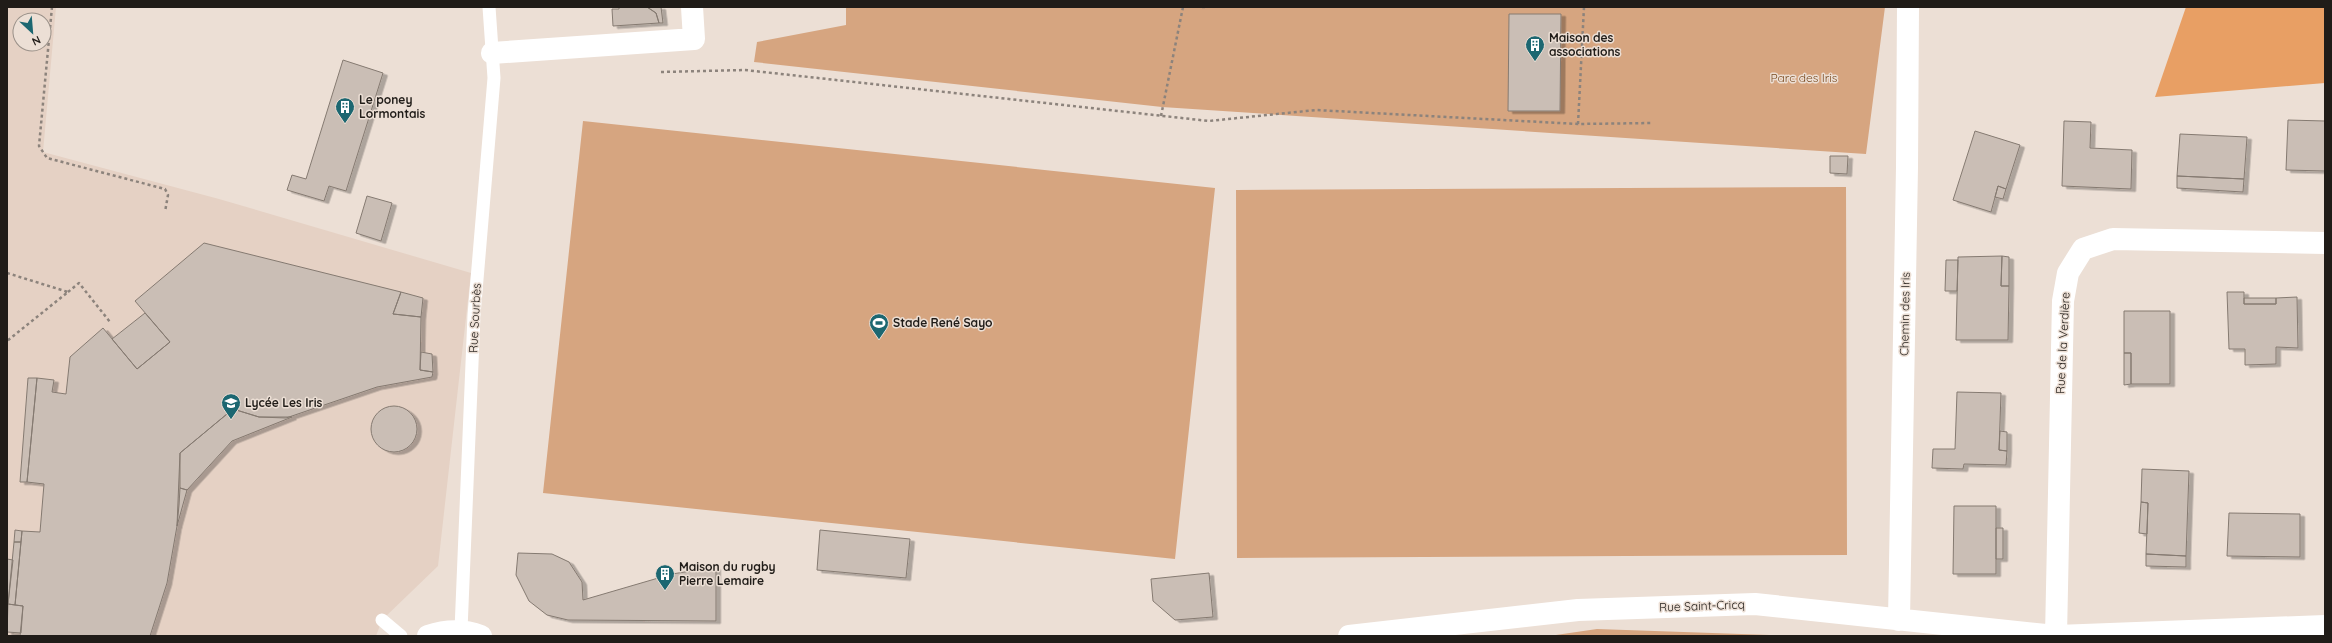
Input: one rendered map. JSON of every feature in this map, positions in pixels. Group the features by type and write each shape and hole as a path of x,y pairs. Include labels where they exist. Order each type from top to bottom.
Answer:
{"street":[{"path":"492,53 694,38 692,7"},
{"name":"Chemin des Iris","path":"1899,620 1907,175 1908,7"},
{"name":"Rue de la Verdière","path":"2056,636 2063,302 2068,273 2083,249 2114,240 2325,243"},
{"name":"Rue Saint-Cricq","path":"1349,636 1578,610 1755,604 2056,636 2325,626"},
{"path":"428,636 444,631 471,633"}],"lane":[{"name":"Rue Sourbès","path":"471,633 474,315 494,78 489,7"},
{"path":"382,620 401,636"}],"path":[{"path":"52,7 38,146 47,158 165,189 168,195 164,212"},
{"path":"1161,116 1183,7"},
{"path":"1578,124 1584,7"},
{"path":"659,72 745,70 1209,121 1316,110 1578,124 1651,123"},
{"path":"7,273 68,292"},
{"path":"7,341 79,283 110,322"}],"shaded area":[{"name":"Lycée Les Iris","path":"7,7 56,7 52,52 52,12 12,12 12,52 52,52 43,152 219,199 471,273 438,566 382,620 376,636 7,636"},
{"path":"2186,7 2325,7 2325,83 2155,97"}],"green space":[{"name":"Parc des Iris","path":"846,7 1885,7 1866,154 1162,107 754,62 757,42 846,25"},
{"name":"Stade René Sayo","path":"583,121 1215,188 1175,559 543,493"},
{"path":"1846,187 1847,555 1237,558 1236,190"},
{"path":"1597,629 1770,635 1770,636 1549,636"}],"building":[{"path":"619,7 647,7 656,13 659,23 613,26 612,9 619,9"},
{"path":"647,7 661,7 663,23 659,23 656,13"},
{"name":"Maison des associations","path":"1509,14 1561,14 1560,111 1508,111"},
{"name":"Le poney Lormontais","path":"343,60 383,73 346,191 329,186 324,201 287,190 292,175 306,179"},
{"path":"2288,120 2325,121 2325,171 2286,170"},
{"path":"2064,121 2091,122 2090,148 2132,150 2131,189 2062,186"},
{"path":"1975,131 2020,145 2006,189 1998,186 1991,212 1953,200"},
{"path":"2180,134 2247,137 2244,179 2177,176"},
{"path":"1830,156 1848,156 1847,174 1830,173"},
{"path":"2177,176 2244,179 2243,192 2177,188"},
{"path":"1998,186 2006,189 2003,199 1995,197"},
{"path":"367,196 392,203 381,241 356,233"},
{"path":"204,243 401,292 393,314 421,317 420,370 433,372 432,377 377,387 286,418 259,417 233,409 180,453 177,526 167,583 150,636 20,636 23,606 15,605 22,531 40,532 44,484 27,482 37,378 54,380 52,392 66,394 70,357 103,328 137,369 170,342 135,301"},
{"path":"2002,256 2009,257 2009,286 2001,286"},
{"path":"2002,256 2001,286 2009,286 2008,340 1956,340 1958,257"},
{"path":"1946,260 1958,260 1957,291 1945,291"},
{"path":"401,292 423,298 421,317 393,314"},
{"path":"2227,292 2244,292 2244,304 2276,304 2276,298 2297,297 2298,348 2276,347 2276,364 2245,365 2245,349 2229,349"},
{"path":"2244,298 2276,298 2276,304 2244,304"},
{"path":"2124,311 2170,311 2170,384 2131,384 2131,353 2124,353"},
{"path":"145,313 170,342 137,369 112,339"},
{"path":"421,352 432,354 433,372 420,370"},
{"path":"2124,353 2131,353 2131,384 2124,385"},
{"path":"28,378 37,378 27,482 20,482"},
{"path":"1957,392 2001,393 1999,450 2007,451 2006,465 1964,464 1963,469 1932,468 1933,449 1955,449"},
{"path":"394,406 407,410 413,416 417,429 413,442 407,448 394,452 381,448 375,442 371,429 375,416 381,410"},
{"path":"233,409 259,417 292,417 232,441 187,490 180,488 180,453"},
{"path":"2000,431 2007,432 2007,451 1999,450"},
{"path":"2142,469 2189,471 2186,556 2146,554 2148,503 2141,502"},
{"path":"180,488 187,490 177,526 179,505"},
{"path":"2141,502 2148,503 2147,534 2139,533"},
{"path":"1954,506 1996,506 1996,574 1953,574"},
{"path":"2229,513 2300,514 2300,557 2227,556"},
{"path":"1996,528 2003,528 2003,559 1996,559"},
{"path":"15,530 22,531 21,542 14,542"},
{"path":"820,530 910,539 906,578 817,570"},
{"path":"14,542 21,542 15,605 8,604"},
{"name":"Maison du rugby Pierre Lemaire","path":"518,553 552,554 569,562 582,582 583,600 672,574 716,567 716,621 568,620 547,615 529,601 516,575"},
{"path":"2146,554 2186,556 2186,567 2146,566"},
{"path":"7,559 13,560 8,604 7,604"},
{"path":"1209,573 1213,617 1175,620 1153,601 1151,579"},
{"path":"8,604 23,606 21,633 7,632"}],"place":[{"name":"Maison des associations","path":"1535,62"},
{"name":"Le poney Lormontais","path":"345,124"},
{"name":"Stade René Sayo","path":"879,340"},
{"name":"Lycée Les Iris","path":"231,420"},
{"name":"Maison du rugby Pierre Lemaire","path":"665,591"}]}
